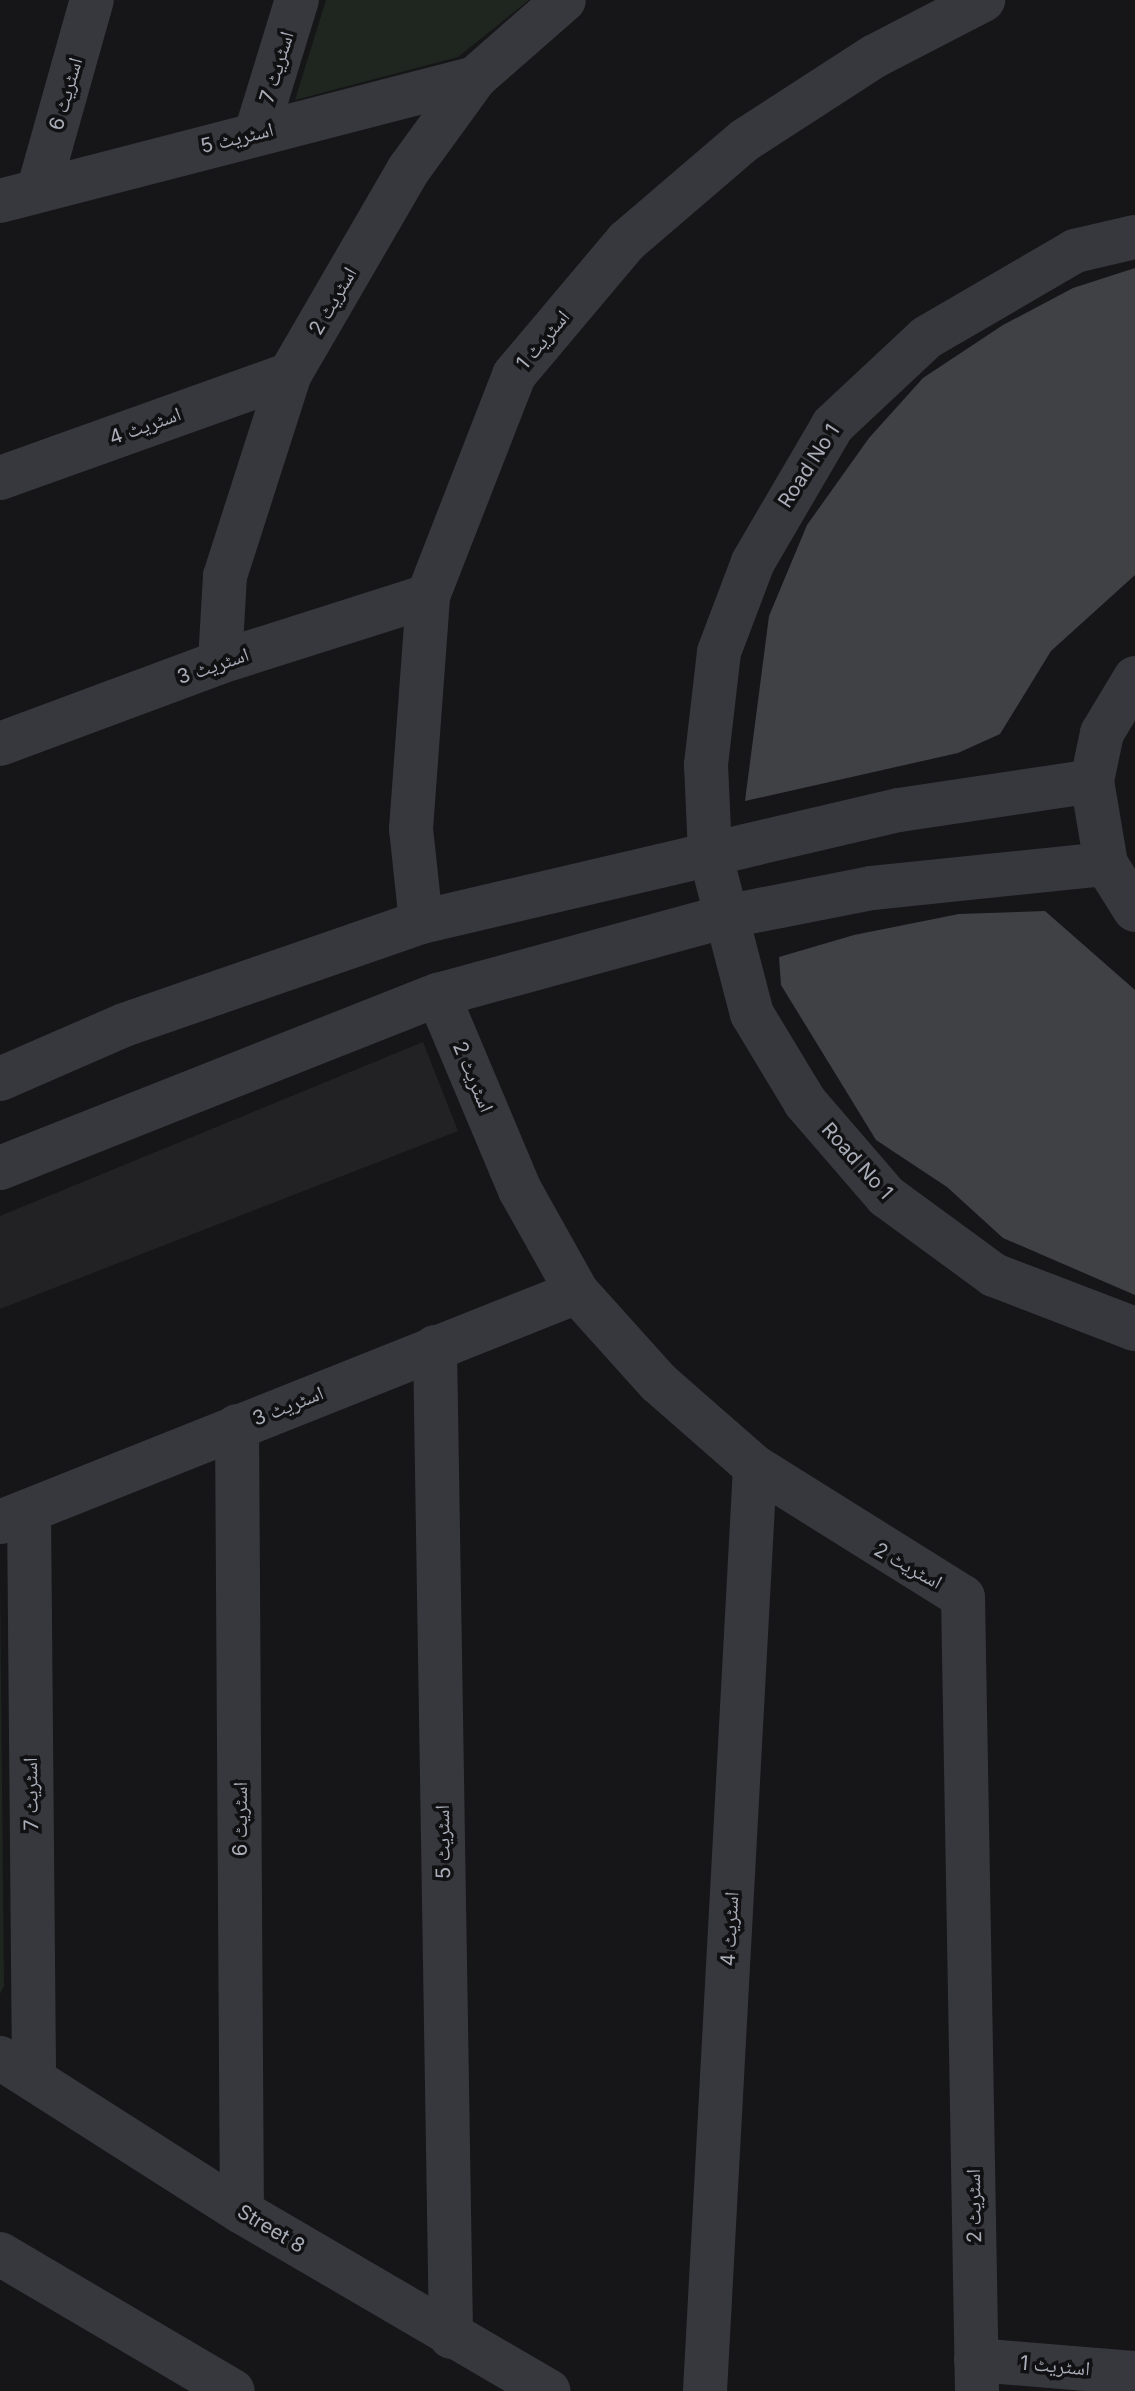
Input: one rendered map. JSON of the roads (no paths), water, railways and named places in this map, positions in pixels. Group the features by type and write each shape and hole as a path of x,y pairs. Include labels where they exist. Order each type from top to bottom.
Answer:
{"street":[{"name":"اسٹریٹ 6","path":"20,194 92,0"},
{"name":"اسٹریٹ 7","path":"256,133 297,0"},
{"name":"اسٹریٹ 2","path":"220,662 225,576 290,374 409,169 475,78 564,0"},
{"name":"اسٹریٹ 1","path":"421,922 411,829 428,596 514,375 627,241 745,140 875,56 983,0"},
{"name":"اسٹریٹ 5","path":"20,194 475,78"},
{"name":"Road No 1","path":"1135,237 1075,251 927,337 833,425 753,562 719,652 706,765 710,853 724,917 752,1014 805,1102 886,1196 994,1275 1135,1329"},
{"name":"اسٹریٹ 4","path":"0,478 290,374"},
{"name":"اسٹریٹ 3","path":"0,744 220,662 428,596"},
{"path":"1135,678 1102,733 1092,781 1106,864 1135,910"},
{"path":"0,1079 124,1025 421,922 899,810 1092,781"},
{"path":"0,1168 438,995 724,917 888,886 1106,864"},
{"name":"اسٹریٹ 2","path":"438,995 520,1190 577,1292 659,1383 755,1467 963,1597 976,2376"},
{"name":"اسٹریٹ 3","path":"14,1517 577,1292"},
{"name":"اسٹریٹ 5","path":"435,1347 451,2337"},
{"name":"اسٹریٹ 6","path":"237,1426 242,2212"},
{"name":"اسٹریٹ 4","path":"705,2391 755,1467"},
{"name":"اسٹریٹ 7","path":"14,1517 17,2067"},
{"name":"Street 8","path":"17,2067 242,2212 548,2391"},
{"path":"0,2254 233,2391"},
{"name":"اسٹریٹ 1","path":"976,2376 1135,2373"}]}
